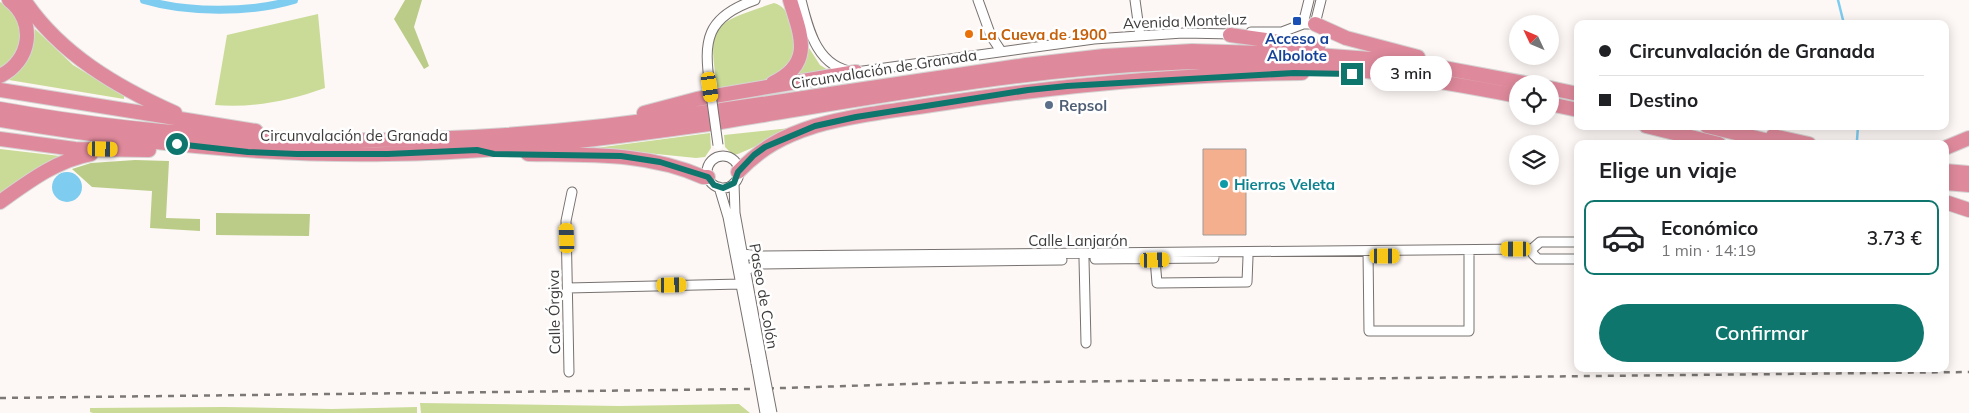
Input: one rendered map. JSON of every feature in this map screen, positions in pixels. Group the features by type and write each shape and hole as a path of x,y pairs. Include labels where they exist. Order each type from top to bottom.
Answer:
{"highway":[{"path":"0,76 13,68 21,58 27,45 26,23 14,4 9,0"},
{"path":"24,0 34,15 61,43 97,71 117,85 190,119"},
{"path":"766,86 779,80 792,70 802,51 802,40 794,2"},
{"path":"1309,24 1346,38 1414,54 1434,65"},
{"path":"1230,35 1377,54 1392,60"},
{"name":"Circunvalación de Granada","path":"0,120 83,134 248,152 388,154 477,150 568,142 962,73 1145,53 1247,52 1392,60 1434,65 1509,80"},
{"name":"Circunvalación de Granada","path":"0,109 88,123 172,132 292,140 536,134 648,121 715,117 1105,67 1250,62 1368,70 1509,94"},
{"path":"736,177 754,155 765,147 790,136 815,126 886,112 1067,86 1294,73 1352,74 1368,70"},
{"path":"536,134 552,127 620,118 664,109 697,99 856,72"},
{"path":"0,90 278,133 292,140"},
{"path":"1559,90 1574,93"},
{"path":"1559,106 1574,109"},
{"path":"1662,130 1703,140"},
{"path":"1723,130 1765,140"},
{"path":"1748,136 1768,135 1791,140"},
{"path":"1949,146 1969,138"},
{"path":"0,139 75,149 192,152 207,147"},
{"path":"0,202 48,170 69,159 116,150"},
{"path":"477,150 494,154 621,156 660,162 708,177"},
{"path":"1949,172 1969,173"},
{"path":"1949,183 1969,185"},
{"path":"1949,203 1969,210"}],"street":[{"path":"720,157 710,87 707,54 709,39 714,26 725,14 740,5 756,0"},
{"path":"978,0 991,36 1002,51"},
{"path":"1135,0 1140,36"},
{"path":"1309,0 1309,24"},
{"path":"1309,24 1321,0"},
{"name":"Avenida Monteluz","path":"794,2 817,47 826,60 843,71 856,72 1094,39 1183,33 1230,35 1237,32 1282,32 1309,24"},
{"path":"720,157 726,157 735,162 736,177 727,187 719,188 710,182 707,171 711,162 720,157"},
{"name":"Paseo de Colón","path":"736,177 735,213 746,270 765,413"},
{"name":"Paseo de Colón","path":"719,188 728,217 740,284 772,413"},
{"name":"Calle Órgiva","path":"569,372 566,221 572,192"},
{"name":"Calle Lanjarón","path":"746,270 760,264 1084,259 1155,260 1368,253 1469,256 1533,251 1540,242 1574,242"},
{"name":"Calle Lanjarón","path":"743,254 760,256 1533,251"},
{"name":"Calle Lanjarón","path":"1533,251 1538,260 1574,259"},
{"path":"1368,253 1369,331 1469,331 1469,256"},
{"path":"1155,260 1157,283 1248,282 1248,258"},
{"path":"1084,259 1086,344"},
{"path":"568,288 740,284"}],"green space":[{"path":"405,0 422,0 414,27 429,66 424,69 394,19"},
{"path":"0,2 14,16 20,35 19,45 15,54 9,62 0,68"},
{"path":"774,3 786,11 792,26 794,57 768,79 751,85 718,90 713,51 714,38 719,29 726,22 738,16"},
{"path":"318,14 325,88 298,97 271,102 229,106 215,105 227,35"},
{"path":"35,29 73,65 124,96 124,99 9,80 29,58"},
{"path":"809,48 820,65 828,70 795,76 802,69"},
{"path":"800,127 738,154 733,155 725,147 724,135"},
{"path":"710,133 711,148 705,157 696,158 588,149"},
{"path":"0,149 60,156 0,195"},
{"path":"135,160 169,161 166,218 200,219 200,231 150,228 152,191 92,187 72,169 91,163"},
{"path":"216,213 310,214 309,236 216,235"},
{"path":"420,403 619,406 739,404 750,413 421,413"},
{"path":"224,407 332,409 417,407 417,413 90,412 90,408"}],"water":[{"path":"67,172 78,176 82,187 78,198 67,202 56,198 52,187 56,176"}],"building":[{"name":"Hierros Veleta","path":"1203,149 1246,149 1246,235 1203,235"}],"waterway":[{"path":"144,0 180,7 219,10 258,7 294,0"},
{"path":"1838,0 1843,20"},
{"path":"1857,140 1858,130"}],"railway":[{"path":"0,398 751,389 941,383 1969,372"}],"place":[{"name":"Acceso a Albolote","path":"1297,21"},
{"name":"La Cueva de 1900","path":"969,34"},
{"name":"Repsol","path":"1049,105"},
{"name":"Hierros Veleta","path":"1224,184"}],"route":[{"path":"177,144 248,152 313,154 388,154 477,150 494,154 621,156 660,162 688,170 703,177 708,177 714,185 723,188 731,186 737,179 738,172 754,155 765,147 815,126 856,117 1028,90 1067,86 1294,73 1352,74"}]}
